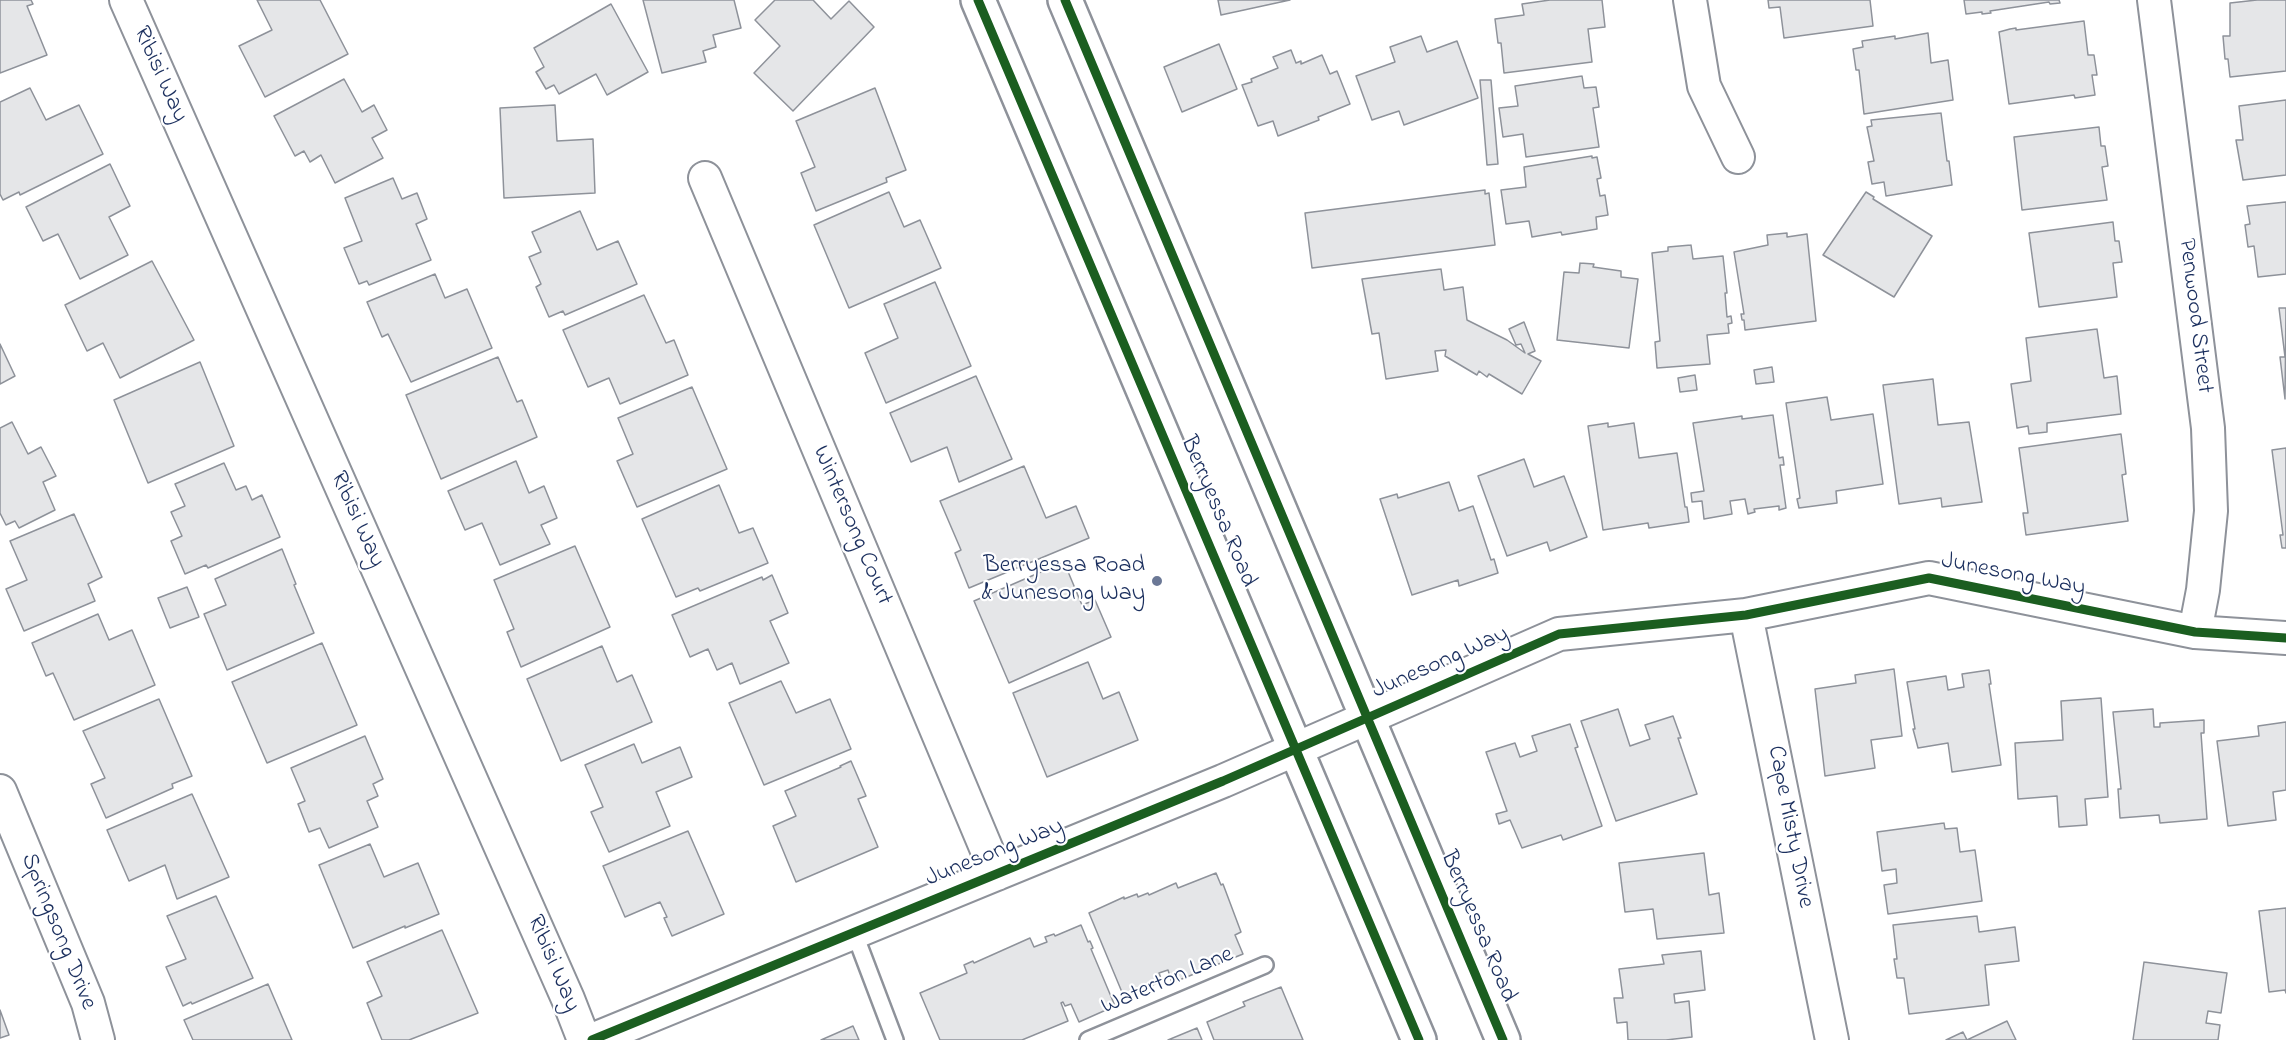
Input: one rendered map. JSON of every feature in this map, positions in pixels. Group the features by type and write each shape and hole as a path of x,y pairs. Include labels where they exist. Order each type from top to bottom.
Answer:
{"main road":[{"name":"Berryessa Road","path":"978,0 1419,1040"},
{"name":"Berryessa Road","path":"1065,0 1503,1040"}],"street":[{"name":"Ribisi Way","path":"126,0 568,999 584,1040"},
{"path":"1690,0 1704,86 1738,157"},
{"name":"Penwood Street","path":"2154,0 2208,428 2211,511 2203,590 2195,632"},
{"name":"Wintersong Court","path":"705,178 997,874"},
{"name":"Junesong Way","path":"592,1040 1297,749 1559,634 1746,615 1929,578 2195,632 2286,638"},
{"name":"Cape Misty Drive","path":"1746,615 1832,1040"},
{"name":"Springsong Drive","path":"0,791 88,1003 98,1040"}],"lane":[{"path":"854,932 895,1040"},
{"name":"Waterton Lane","path":"1088,1040 1265,965"}],"building":[{"path":"0,0 31,0 33,4 27,6 47,55 0,73"},
{"path":"257,0 320,0 348,54 265,97 239,46 272,30"},
{"path":"643,0 734,0 741,28 713,35 716,47 703,51 706,62 662,73"},
{"path":"775,0 813,0 831,19 849,1 874,27 793,111 754,73 780,46 755,20"},
{"path":"1218,0 1290,0 1221,15"},
{"path":"1550,0 1602,0 1605,27 1588,29 1592,62 1504,73 1501,43 1498,43 1495,19 1524,15 1522,4"},
{"path":"1768,0 1870,0 1873,26 1784,38 1780,7 1769,8"},
{"path":"1964,0 2059,0 2060,3 2050,4 2049,2 1990,11 1991,13 1966,14"},
{"path":"2286,0 2286,71 2230,77 2228,59 2225,59 2223,36 2230,36 2230,3"},
{"path":"611,4 648,72 607,95 596,74 559,94 554,85 546,89 536,72 544,67 534,48"},
{"path":"2084,21 2088,55 2094,55 2097,75 2092,75 2095,95 2075,98 2074,95 2009,104 1999,32"},
{"path":"1928,33 1931,63 1948,60 1953,100 1864,114 1859,70 1856,70 1853,49 1863,47 1862,41 1895,36 1895,39"},
{"path":"1421,36 1427,52 1457,41 1478,98 1404,125 1399,111 1372,120 1356,76 1395,62 1390,47"},
{"path":"1219,44 1237,89 1182,112 1164,67"},
{"path":"1291,50 1296,63 1301,61 1301,64 1322,55 1330,74 1337,71 1350,104 1318,117 1319,120 1278,136 1273,121 1258,126 1242,85 1278,68 1273,57"},
{"path":"1582,76 1584,88 1596,87 1599,107 1593,108 1599,147 1526,157 1523,134 1503,137 1499,108 1518,106 1515,86"},
{"path":"344,79 362,112 374,105 387,130 372,138 383,158 335,183 321,155 310,162 304,151 295,156 274,116"},
{"path":"1480,80 1491,80 1498,164 1487,165"},
{"path":"30,88 46,120 79,105 103,154 20,195 19,192 3,200 0,194 0,102"},
{"path":"875,88 906,170 886,178 887,182 816,211 801,173 815,167 796,121"},
{"path":"2286,100 2286,175 2243,180 2236,140 2243,140 2239,106"},
{"path":"555,105 557,141 593,139 595,193 504,198 500,108"},
{"path":"1941,113 1952,185 1886,196 1884,182 1872,184 1868,162 1874,161 1867,127 1872,126 1871,120"},
{"path":"2099,127 2101,146 2105,146 2108,166 2102,167 2107,200 2022,210 2014,137"},
{"path":"1592,156 1592,158 1597,157 1601,178 1597,179 1600,196 1605,195 1608,215 1596,217 1597,229 1532,237 1529,221 1506,224 1501,190 1526,187 1524,167"},
{"path":"110,164 130,206 109,217 128,255 80,279 58,234 43,241 26,207"},
{"path":"393,178 402,199 417,193 427,219 416,224 431,260 369,285 367,281 359,284 344,248 362,241 345,198"},
{"path":"1485,190 1485,194 1489,193 1495,245 1312,268 1305,213"},
{"path":"889,192 904,227 920,220 941,268 849,308 814,225"},
{"path":"1866,192 1874,197 1873,199 1932,236 1894,297 1823,255"},
{"path":"2286,202 2286,274 2258,277 2254,246 2248,247 2245,225 2250,224 2247,206"},
{"path":"580,211 597,250 618,241 637,284 565,315 563,311 549,317 536,287 541,284 529,257 541,252 532,232"},
{"path":"2113,222 2115,241 2119,241 2122,262 2113,263 2117,297 2039,307 2029,233"},
{"path":"1787,233 1787,237 1807,234 1816,321 1745,330 1734,252 1768,245 1767,235"},
{"path":"1691,245 1693,259 1723,256 1727,317 1731,316 1732,323 1728,324 1729,333 1707,335 1710,364 1657,368 1655,342 1660,341 1652,253 1668,251 1668,247"},
{"path":"152,261 194,340 120,378 103,343 87,351 65,305"},
{"path":"1580,263 1621,271 1621,277 1638,279 1629,348 1557,340 1564,272 1579,273"},
{"path":"1441,269 1444,290 1463,287 1467,320 1507,340 1525,353 1521,344 1516,345 1509,329 1524,322 1535,351 1528,354 1541,361 1522,394 1489,374 1487,377 1479,371 1477,375 1445,356 1446,350 1435,351 1438,371 1386,379 1379,333 1372,334 1362,279"},
{"path":"435,274 445,298 467,289 492,348 411,382 388,334 382,337 367,302"},
{"path":"935,282 971,366 886,403 865,353 898,338 884,304"},
{"path":"644,295 666,343 674,340 688,375 620,404 609,378 588,387 563,330"},
{"path":"2279,308 2286,308 2285,399 2280,357 2285,357"},
{"path":"2097,329 2104,378 2117,376 2121,414 2047,423 2047,432 2029,434 2028,426 2017,428 2011,384 2031,381 2026,338"},
{"path":"0,344 15,376 0,384"},
{"path":"498,357 517,402 522,400 537,437 441,479 406,395"},
{"path":"200,362 234,446 148,483 114,400"},
{"path":"1772,367 1774,382 1756,384 1754,370"},
{"path":"1695,375 1697,390 1680,392 1678,378"},
{"path":"976,376 1012,459 959,482 947,447 911,462 890,413"},
{"path":"1933,379 1938,425 1969,422 1982,502 1942,507 1941,498 1899,504 1883,385"},
{"path":"692,387 727,469 637,507 617,461 633,454 618,418"},
{"path":"1827,397 1831,420 1873,414 1883,484 1836,491 1837,503 1799,508 1797,499 1800,498 1786,403"},
{"path":"1773,415 1779,458 1783,457 1784,465 1780,465 1786,508 1779,510 1779,506 1754,509 1755,512 1748,514 1745,499 1730,501 1732,514 1704,519 1702,501 1692,502 1691,493 1704,491 1693,423 1742,416 1742,419"},
{"path":"12,422 28,454 41,447 56,476 43,482 55,510 19,528 15,521 6,525 0,513 0,428"},
{"path":"1608,423 1608,427 1634,423 1639,458 1677,453 1689,522 1649,528 1648,523 1603,530 1588,426"},
{"path":"2121,434 2126,474 2122,475 2128,521 2026,535 2023,513 2028,513 2019,448"},
{"path":"2286,448 2286,548 2282,548 2280,535 2283,535 2272,450"},
{"path":"1524,459 1534,487 1564,476 1587,537 1550,551 1547,542 1507,556 1478,476"},
{"path":"516,461 529,493 544,486 557,518 541,525 550,544 500,565 482,523 465,530 448,491"},
{"path":"224,463 236,490 246,486 252,500 262,495 280,537 208,568 206,565 185,574 171,541 182,536 171,512 185,506 175,484"},
{"path":"1024,466 1046,518 1076,506 1089,538 969,588 955,553 961,550 940,501"},
{"path":"1449,482 1459,511 1473,506 1491,560 1494,559 1498,573 1459,586 1458,580 1412,595 1380,499 1397,494 1398,498"},
{"path":"719,485 739,533 753,528 768,563 700,591 698,588 676,597 642,519"},
{"path":"74,514 102,577 88,584 95,601 24,631 6,589 27,580 10,541"},
{"path":"575,546 610,627 521,667 507,632 514,629 494,580"},
{"path":"282,549 314,633 227,670 204,614 226,605 215,579"},
{"path":"1064,562 1082,605 1095,600 1111,637 1009,683 974,601"},
{"path":"772,575 788,613 770,621 789,663 740,684 732,663 717,670 708,649 690,657 672,615 762,577 763,580"},
{"path":"187,587 199,617 170,628 158,598"},
{"path":"98,614 109,640 132,630 155,685 74,720 53,673 46,676 32,643"},
{"path":"322,643 357,725 267,763 232,682"},
{"path":"602,646 617,682 632,675 652,722 561,761 527,679"},
{"path":"1088,662 1103,699 1119,692 1138,740 1047,777 1013,693"},
{"path":"1894,669 1902,736 1871,740 1875,768 1825,776 1815,689 1856,683 1855,675"},
{"path":"1989,670 2001,765 1952,772 1948,743 1918,748 1913,729 1915,729 1907,682 1946,676 1948,690 1964,687 1962,674"},
{"path":"781,681 796,713 830,699 851,749 764,785 729,703"},
{"path":"2101,698 2108,797 2085,799 2087,825 2059,827 2057,796 2018,799 2015,743 2063,740 2061,701"},
{"path":"159,699 192,776 172,784 173,788 106,818 91,784 105,778 83,731"},
{"path":"1618,709 1630,746 1650,739 1645,725 1673,716 1697,794 1616,821 1581,721"},
{"path":"2153,709 2154,727 2160,727 2160,723 2204,720 2204,733 2201,733 2207,819 2160,823 2159,815 2120,818 2118,789 2121,789 2113,712"},
{"path":"2286,722 2286,790 2273,792 2276,820 2228,826 2217,741 2259,736 2258,726"},
{"path":"1570,724 1578,747 1575,748 1602,826 1563,840 1561,835 1522,848 1510,820 1499,824 1496,814 1507,811 1486,752 1515,743 1520,757 1537,751 1532,736"},
{"path":"365,736 383,779 373,784 378,796 367,801 378,827 329,848 320,828 309,832 298,804 305,801 291,768"},
{"path":"634,744 642,763 680,747 692,777 656,792 670,826 609,852 591,812 603,807 585,765"},
{"path":"851,761 866,796 858,799 878,847 796,882 773,826 796,816 785,791"},
{"path":"192,794 229,877 177,899 165,865 129,881 107,830"},
{"path":"1944,823 1945,829 1957,828 1960,852 1975,850 1982,901 1888,914 1884,885 1897,883 1896,869 1882,871 1877,832"},
{"path":"688,831 724,914 672,936 660,902 625,917 603,866"},
{"path":"370,844 384,877 418,863 439,914 353,948 319,865"},
{"path":"1704,853 1709,895 1719,893 1724,933 1657,939 1653,909 1625,912 1619,863"},
{"path":"1216,873 1221,885 1223,884 1241,932 1235,935 1243,954 1172,983 1168,970 1159,973 1162,981 1124,997 1089,913 1124,897 1124,899 1137,894 1138,897 1148,893 1149,895 1176,883 1178,888"},
{"path":"216,896 253,978 183,1006 166,967 186,959 167,916"},
{"path":"2286,908 2286,993 2285,990 2269,992 2259,911"},
{"path":"1977,916 1979,932 2015,927 2019,961 1985,965 1989,1005 1909,1014 1904,978 1897,978 1893,925"},
{"path":"1081,925 1093,948 1091,949 1115,1006 1079,1022 1071,1004 1065,1006 1063,1002 1061,1003 1068,1021 1022,1040 940,1040 920,993 967,973 964,965 973,961 974,963 1030,938 1034,947 1047,942 1045,937 1054,934 1055,936"},
{"path":"442,930 478,1013 409,1040 382,1040 367,1003 382,996 367,962"},
{"path":"1701,951 1705,990 1674,994 1675,1003 1689,1001 1692,1037 1628,1040 1627,1022 1617,1023 1614,998 1623,998 1619,969 1664,964 1662,955"},
{"path":"2144,962 2227,973 2221,1013 2208,1011 2206,1023 2220,1025 2218,1040 2133,1040"},
{"path":"268,984 292,1040 193,1040 184,1020"},
{"path":"1281,987 1303,1040 1214,1040 1207,1022 1245,1006 1243,1002"},
{"path":"0,1010 9,1035 0,1038"},
{"path":"2007,1021 2016,1040 1967,1040"},
{"path":"853,1026 859,1040 821,1040"},
{"path":"1197,1028 1202,1040 1168,1040"},
{"path":"1963,1032 1967,1040 1946,1040"}],"cycle path":[{"path":"978,0 1419,1040"},
{"path":"1065,0 1503,1040"},
{"path":"592,1040 1223,781 1559,634 1746,615 1929,578 2195,632 2286,638"}],"place":[{"name":"Berryessa Road & Junesong Way","path":"1157,581"}]}
